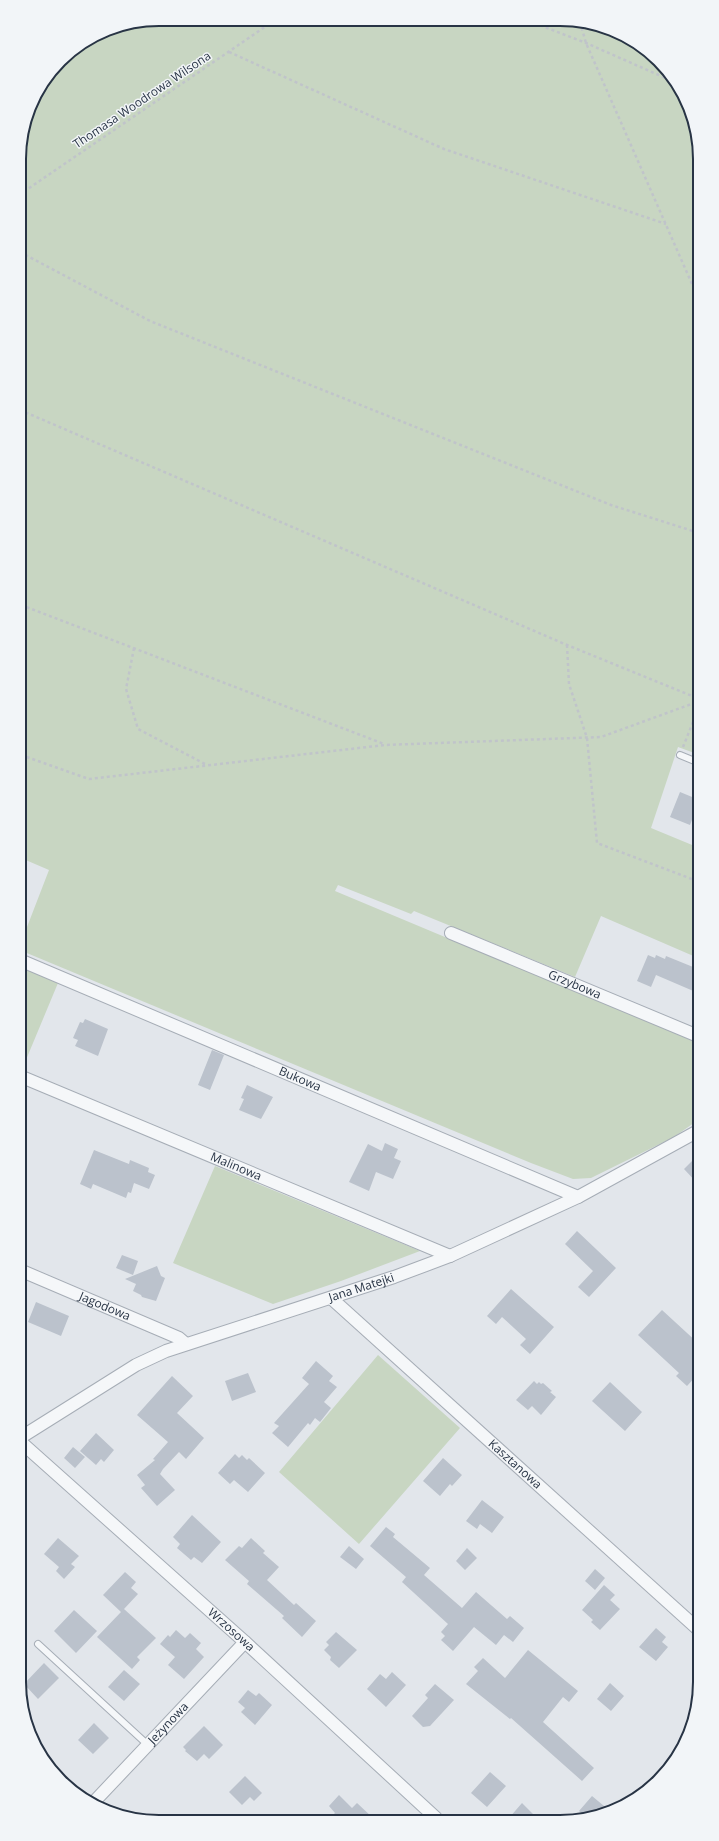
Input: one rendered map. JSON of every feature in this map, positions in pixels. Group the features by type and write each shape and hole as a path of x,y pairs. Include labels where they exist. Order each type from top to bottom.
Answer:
{"street":[{"name":"Grzybowa","path":"451,933 693,1034"},
{"name":"Bukowa","path":"26,963 578,1198"},
{"name":"Malinowa","path":"26,1079 450,1256"},
{"name":"Jana Matejki","path":"26,1434 136,1365 186,1344 394,1277 450,1256 578,1198 693,1134"},
{"name":"Jagodowa","path":"26,1273 179,1338 186,1344"},
{"name":"Kasztanowa","path":"331,1298 693,1625"},
{"name":"Wrzosowa","path":"26,1447 245,1642 433,1815"},
{"name":"Jeżynowa","path":"97,1799 245,1642"}],"lane":[{"path":"680,755 693,760"},
{"path":"38,1644 148,1745"}],"path":[{"name":"Thomasa Woodrowa Wilsona","path":"26,190 266,26"},
{"path":"543,26 586,43 665,78"},
{"path":"582,28 586,43 693,286"},
{"path":"229,52 444,149 666,224"},
{"path":"26,255 150,322 611,505 693,531"},
{"path":"26,413 567,645 693,696"},
{"path":"26,607 385,745"},
{"path":"567,645 569,684 587,738 597,843 693,879"},
{"path":"134,648 126,689 138,729 207,765"},
{"path":"26,757 89,778 385,745 601,737 693,703"},
{"path":"680,755 693,722"}],"green space":[{"path":"151,26 568,26 611,36 641,54 654,65 665,78 683,108 692,142 693,159 693,753 678,747 651,828 693,845 693,956 601,916 575,977 414,911 411,914 338,885 335,891 693,1041 693,1124 674,1137 591,1178 573,1179 531,1163 26,953 26,930 49,870 26,860 26,151 36,108 59,71 78,54 108,36"},
{"path":"26,969 58,983 26,1060"},
{"path":"215,1166 420,1251 341,1281 273,1304 173,1263"},
{"path":"378,1355 460,1428 359,1544 279,1472"}],"building":[{"path":"680,792 693,797 693,817 690,825 670,817"},
{"path":"648,955 655,958 656,955 665,959 666,956 693,967 693,991 656,975 651,987 637,981"},
{"path":"85,1019 108,1029 98,1056 75,1046 78,1040 73,1038 80,1022 83,1023"},
{"path":"212,1050 224,1055 210,1090 198,1085"},
{"path":"247,1085 273,1097 261,1119 239,1110 244,1099 241,1098"},
{"path":"385,1143 398,1149 394,1158 401,1161 393,1179 376,1172 369,1191 349,1182 368,1144 382,1151"},
{"path":"94,1150 129,1164 130,1160 149,1168 148,1172 155,1175 149,1189 134,1183 131,1193 128,1192 126,1198 93,1184 91,1189 80,1184"},
{"path":"693,1160 693,1179 684,1169"},
{"path":"577,1231 616,1268 589,1297 578,1287 593,1271 565,1244"},
{"path":"122,1255 138,1261 133,1275 116,1268"},
{"path":"157,1266 161,1276 165,1278 156,1301 142,1297 133,1291 136,1284 125,1279"},
{"path":"511,1289 554,1327 530,1354 520,1345 526,1339 502,1317 496,1324 487,1316"},
{"path":"36,1302 69,1316 61,1336 28,1322"},
{"path":"662,1310 693,1338 693,1380 687,1386 676,1376 679,1373 638,1335"},
{"path":"316,1361 333,1376 329,1381 337,1387 324,1402 331,1408 320,1422 315,1418 310,1425 308,1423 288,1447 272,1433 279,1426 274,1423 309,1384 302,1378"},
{"path":"248,1373 256,1392 232,1401 225,1381"},
{"path":"172,1376 193,1396 177,1413 204,1438 186,1459 179,1452 163,1469 160,1474 175,1490 157,1506 141,1488 145,1485 137,1475 155,1460 153,1459 168,1442 137,1415"},
{"path":"534,1381 537,1384 539,1382 541,1384 543,1383 556,1397 541,1415 532,1406 528,1410 516,1400"},
{"path":"610,1382 642,1412 625,1431 592,1401"},
{"path":"96,1433 114,1450 104,1462 101,1459 96,1465 80,1451"},
{"path":"73,1447 85,1457 75,1468 64,1458"},
{"path":"235,1454 239,1458 242,1455 247,1460 249,1458 265,1473 248,1492 234,1480 230,1484 218,1473"},
{"path":"443,1458 462,1475 452,1486 450,1484 440,1496 423,1481"},
{"path":"482,1500 504,1517 492,1533 480,1524 477,1529 466,1521"},
{"path":"192,1515 221,1542 202,1563 194,1557 191,1560 177,1548 180,1544 173,1537"},
{"path":"386,1527 395,1534 393,1537 430,1568 424,1575 462,1608 476,1592 507,1619 510,1616 524,1628 513,1642 504,1635 496,1645 474,1627 453,1651 441,1640 445,1636 441,1632 448,1624 402,1582 406,1577 370,1546"},
{"path":"58,1538 79,1556 71,1564 75,1567 64,1579 56,1571 59,1567 44,1554"},
{"path":"251,1538 265,1551 263,1553 279,1567 267,1580 294,1605 296,1603 316,1621 302,1637 282,1618 284,1616 247,1584 249,1581 225,1560 239,1546 242,1548"},
{"path":"349,1546 364,1559 356,1569 340,1557"},
{"path":"467,1548 477,1558 465,1570 456,1561"},
{"path":"595,1569 605,1578 595,1590 585,1581"},
{"path":"125,1572 136,1582 131,1588 138,1594 124,1609 156,1638 137,1657 140,1660 132,1669 97,1637 121,1612 103,1595"},
{"path":"604,1585 615,1595 610,1600 620,1609 600,1630 591,1622 593,1620 582,1610"},
{"path":"74,1610 97,1631 76,1653 54,1631"},
{"path":"656,1628 666,1637 662,1642 668,1647 656,1661 639,1647"},
{"path":"176,1630 185,1638 190,1633 201,1643 196,1649 204,1657 184,1679 168,1665 175,1657 160,1644 168,1635 170,1637"},
{"path":"336,1632 357,1650 339,1668 330,1660 331,1657 324,1650 329,1645 326,1642"},
{"path":"528,1650 578,1691 569,1702 563,1697 543,1722 594,1768 582,1781 511,1718 510,1719 466,1684 478,1671 474,1667 483,1658 505,1678"},
{"path":"44,1663 59,1678 38,1699 26,1686 26,1682"},
{"path":"124,1670 140,1684 124,1701 108,1687"},
{"path":"392,1672 406,1685 386,1707 367,1689 380,1674 386,1679"},
{"path":"610,1683 624,1696 611,1711 597,1699"},
{"path":"435,1684 454,1700 430,1726 423,1727 412,1716 428,1698 425,1695"},
{"path":"248,1690 256,1696 259,1693 272,1705 255,1725 241,1712 245,1708 238,1702"},
{"path":"94,1723 109,1738 93,1754 78,1740"},
{"path":"204,1726 223,1745 209,1759 204,1754 197,1761 185,1751 186,1750 183,1747"},
{"path":"490,1772 506,1786 487,1807 471,1793"},
{"path":"245,1776 262,1793 254,1801 250,1797 242,1805 229,1792"},
{"path":"339,1795 352,1808 357,1803 370,1815 333,1815 335,1813 329,1806"},
{"path":"592,1796 605,1807 581,1813 579,1811"},
{"path":"522,1803 534,1815 512,1815"}]}
